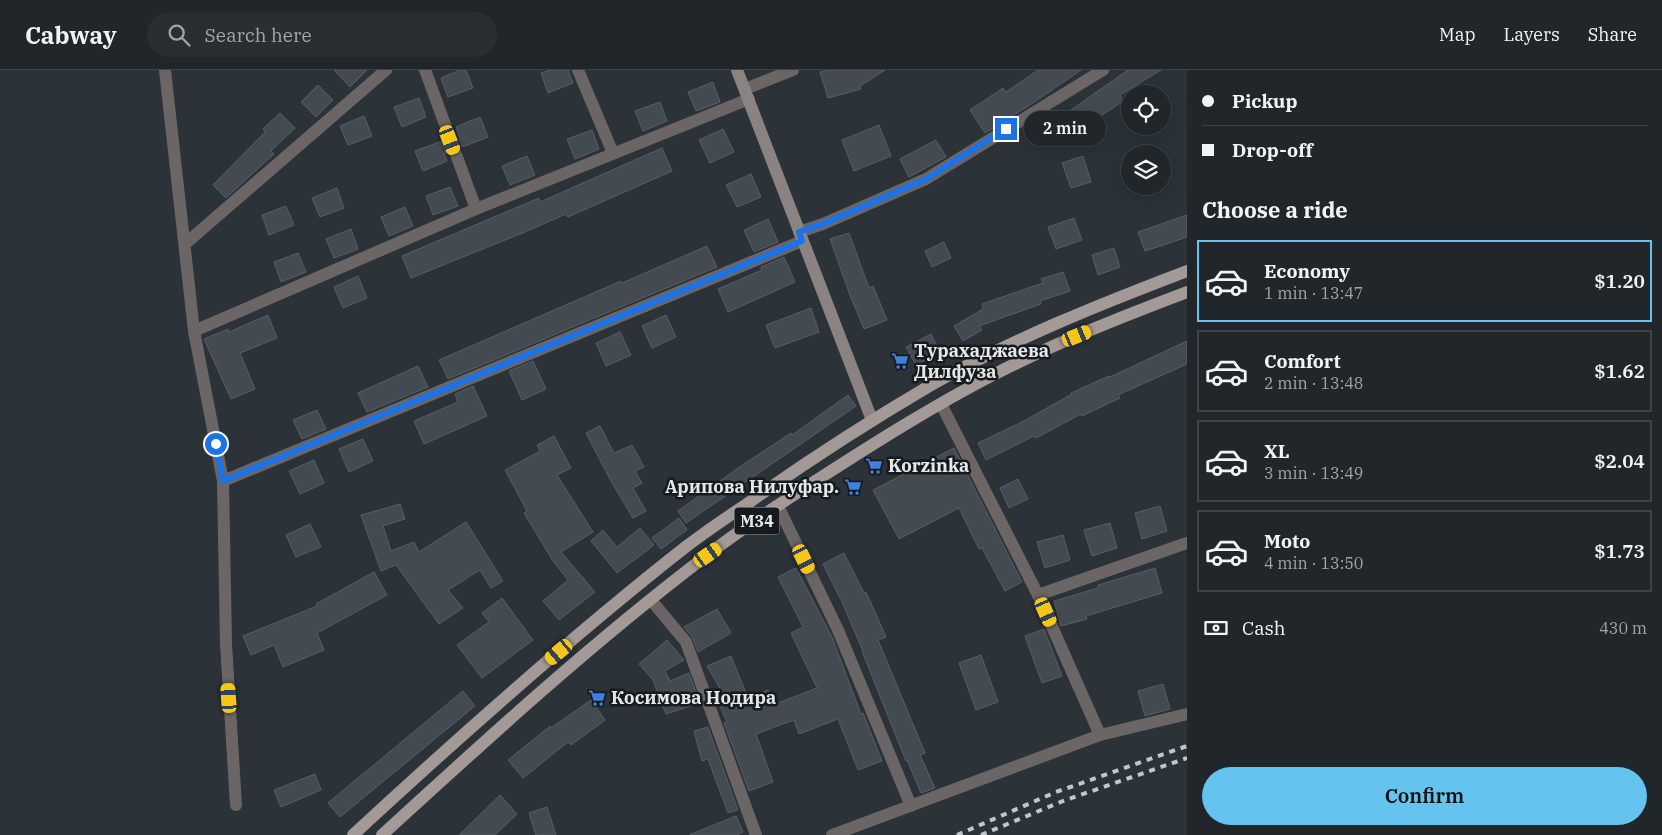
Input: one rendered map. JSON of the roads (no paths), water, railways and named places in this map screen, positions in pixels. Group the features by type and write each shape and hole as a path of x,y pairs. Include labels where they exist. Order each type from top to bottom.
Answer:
{"main road":[{"name":"M34","path":"352,835 545,663 690,544 779,481 872,420 932,385 1008,345 1122,296 1187,271"},
{"name":"M34","path":"382,835 557,678 708,555 778,506 885,436 991,376 1042,350 1187,292"},
{"path":"545,663 557,678"},
{"path":"382,808 395,824"}],"street":[{"path":"165,70 194,331 223,481 226,644 236,805"},
{"path":"185,244 386,70"},
{"path":"425,70 476,209"},
{"path":"578,70 613,154"},
{"path":"737,70 872,420"},
{"path":"194,331 476,209 613,154 747,94 793,70"},
{"path":"223,481 801,237 823,224 926,179 1103,70"},
{"path":"941,404 1038,595 1100,735"},
{"path":"778,506 838,630 911,806"},
{"path":"1038,595 1187,543"},
{"path":"651,600 686,642 756,835"},
{"path":"832,835 1100,735 1187,714"}],"railway":[{"path":"957,835 1056,792 1187,746"},
{"path":"981,835 1063,801 1187,758"}],"place":[{"name":"Турахаджаева Дилфуза","path":"900,361"},
{"name":"Korzinka","path":"874,466"},
{"name":"Арипова Нилуфар.","path":"853,487"},
{"name":"Косимова Нодира","path":"597,698"}]}
